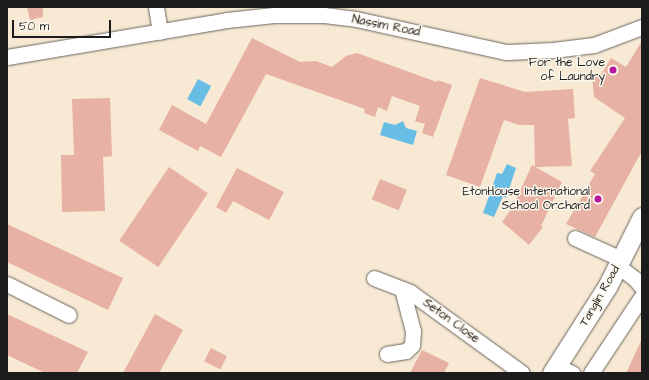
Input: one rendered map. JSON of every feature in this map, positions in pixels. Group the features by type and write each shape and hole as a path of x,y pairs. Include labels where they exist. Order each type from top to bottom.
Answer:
{"main road":[{"name":"Tanglin Road","path":"560,371 620,262 642,217"}],"street":[{"path":"156,7 160,32"},
{"name":"Nassim Road","path":"7,57 253,17 324,15 397,27 492,49 528,52 594,45 642,27"},
{"path":"575,238 620,262 642,287"},
{"name":"Seton Close","path":"374,278 402,289 522,373"},
{"path":"7,284 69,314"},
{"path":"387,354 406,351 412,345 413,331 402,289"},
{"path":"591,373 642,296"}],"water":[{"path":"198,79 211,86 200,106 187,99"},
{"path":"403,121 406,128 417,131 413,145 380,135 384,122 395,125"},
{"path":"507,164 516,168 506,198 503,196 494,217 483,213 497,173 502,174"}],"building":[{"path":"27,7 43,7 43,17 30,20"},
{"path":"252,38 300,62 316,61 332,67 346,56 357,53 437,82 437,80 452,85 433,137 422,133 425,124 415,121 420,106 392,96 387,111 378,107 375,117 364,113 365,109 266,74 221,157 200,146 198,151 159,130 172,105 206,124"},
{"name":"EtonHouse International School Orchard","path":"642,41 642,151 595,237 566,224 595,174 590,171 625,118 594,97 592,77 602,73 611,58 626,67"},
{"path":"480,78 525,92 573,89 575,118 568,119 572,166 535,167 534,125 519,125 504,120 480,187 446,175"},
{"path":"110,98 112,156 103,157 105,211 62,212 61,155 74,155 72,99"},
{"path":"532,165 562,182 541,226 543,227 529,245 502,222 512,208"},
{"path":"169,167 208,193 158,267 119,241"},
{"path":"237,168 284,192 269,220 233,201 226,213 216,207"},
{"path":"380,179 407,190 399,210 372,199"},
{"path":"7,224 123,278 108,310 7,262"},
{"path":"7,314 88,352 77,373 45,373 7,355"},
{"path":"155,314 183,330 159,373 123,373"},
{"path":"642,339 642,373 626,373"},
{"path":"211,348 227,356 220,370 204,361"},
{"path":"422,350 449,363 444,373 410,373"}],"place":[{"name":"For the Love of Laundry","path":"613,70"},
{"name":"EtonHouse International School Orchard","path":"598,199"}]}
